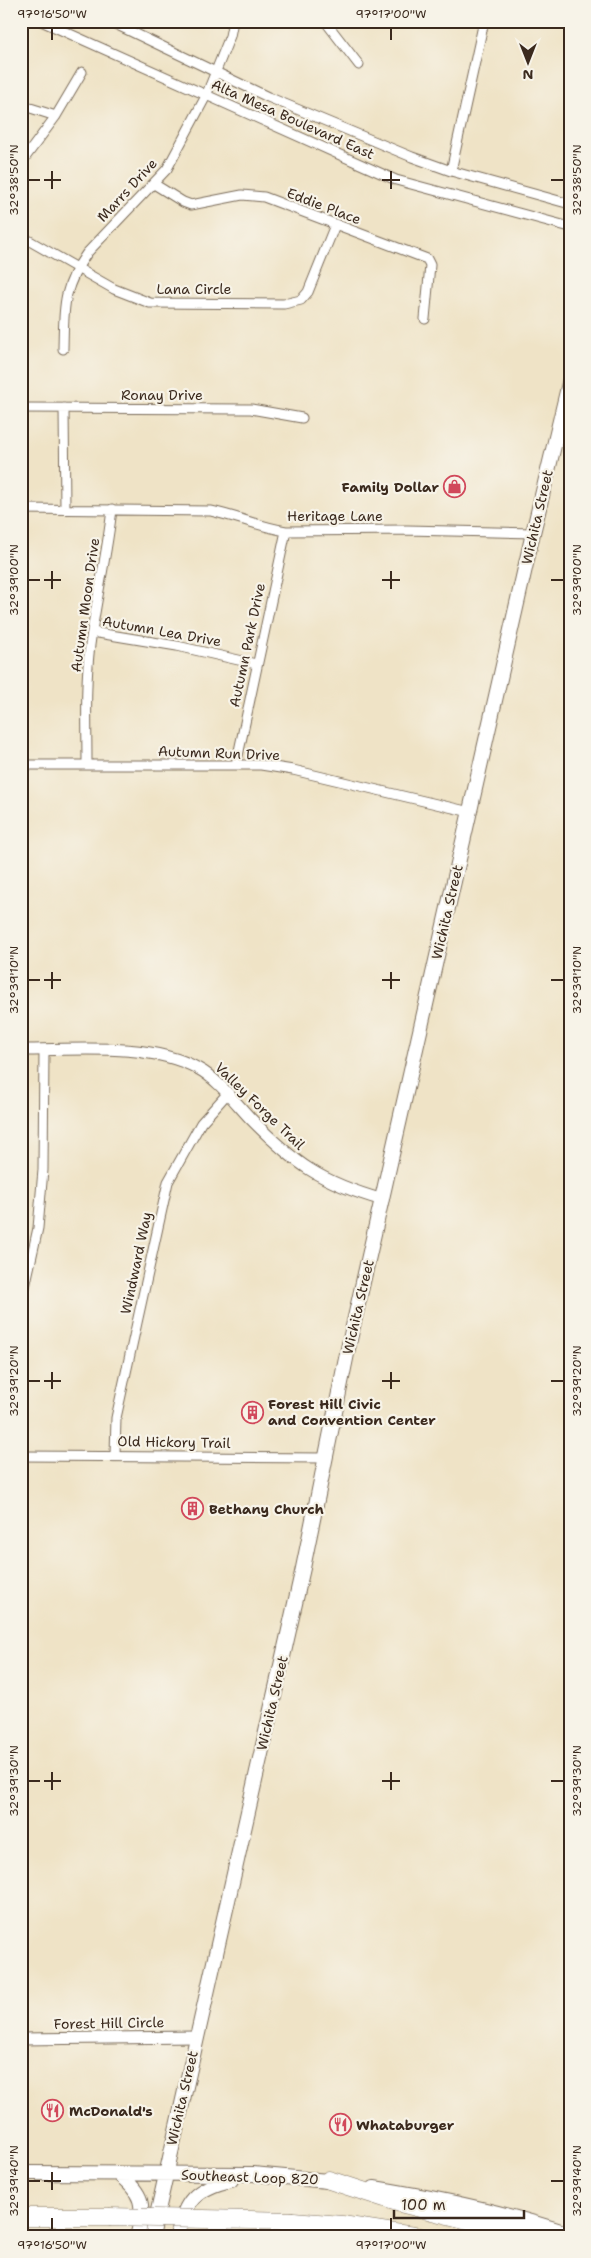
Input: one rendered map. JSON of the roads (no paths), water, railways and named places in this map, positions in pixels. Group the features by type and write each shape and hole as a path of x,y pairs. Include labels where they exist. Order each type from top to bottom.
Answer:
{"highway":[{"path":"328,2180 400,2203 536,2237"},
{"path":"21,2217 293,2221 342,2225 420,2237"}],"main road":[{"name":"Wichita Street","path":"152,2237 326,1458 349,1344 532,533 570,379"},
{"name":"Southeast Loop 820","path":"21,2173 253,2174 328,2180 456,2202 514,2215 570,2234"},
{"path":"117,2173 133,2185 139,2194 142,2206 137,2237"},
{"path":"177,2237 186,2204 198,2192 214,2184 253,2174"}],"street":[{"name":"Alta Mesa Boulevard East","path":"41,21 396,180 570,227"},
{"name":"Alta Mesa Boulevard East","path":"109,21 268,97 412,157 451,171 570,204"},
{"name":"Marrs Drive","path":"63,349 66,290 76,268 87,253 167,169 217,72 233,21"},
{"path":"451,171 484,21"},
{"path":"327,22 359,65"},
{"path":"21,163 56,116 82,72"},
{"path":"24,106 56,116"},
{"name":"Eddie Place","path":"154,184 183,202 191,204 242,195 264,197 427,259 430,265 425,320"},
{"name":"Lana Circle","path":"21,236 130,297 150,303 296,302 308,292 335,225"},
{"name":"Ronay Drive","path":"21,408 251,409 302,418"},
{"path":"64,408 65,509"},
{"name":"Heritage Lane","path":"21,509 211,510 234,515 271,528 286,530 532,533"},
{"name":"Autumn Moon Drive","path":"87,764 87,692 92,632 107,557 112,509"},
{"name":"Autumn Park Drive","path":"236,765 286,530"},
{"name":"Autumn Lea Drive","path":"92,632 177,646 256,664"},
{"name":"Autumn Run Drive","path":"21,764 261,765 293,770 470,812"},
{"name":"Valley Forge Trail","path":"21,1050 141,1052 172,1058 198,1068 298,1163 345,1189 383,1200"},
{"path":"21,1305 38,1228 43,1170 44,1050"},
{"name":"Windward Way","path":"115,1455 116,1418 168,1182 201,1123 227,1094"},
{"name":"Old Hickory Trail","path":"21,1456 115,1455 326,1458"},
{"name":"Forest Hill Circle","path":"21,2039 196,2037"}],"place":[{"name":"Family Dollar","path":"455,487"},
{"name":"Forest Hill Civic and Convention Center","path":"252,1412"},
{"name":"Bethany Church","path":"193,1509"},
{"name":"McDonald's","path":"53,2111"},
{"name":"Whataburger","path":"340,2125"}]}
